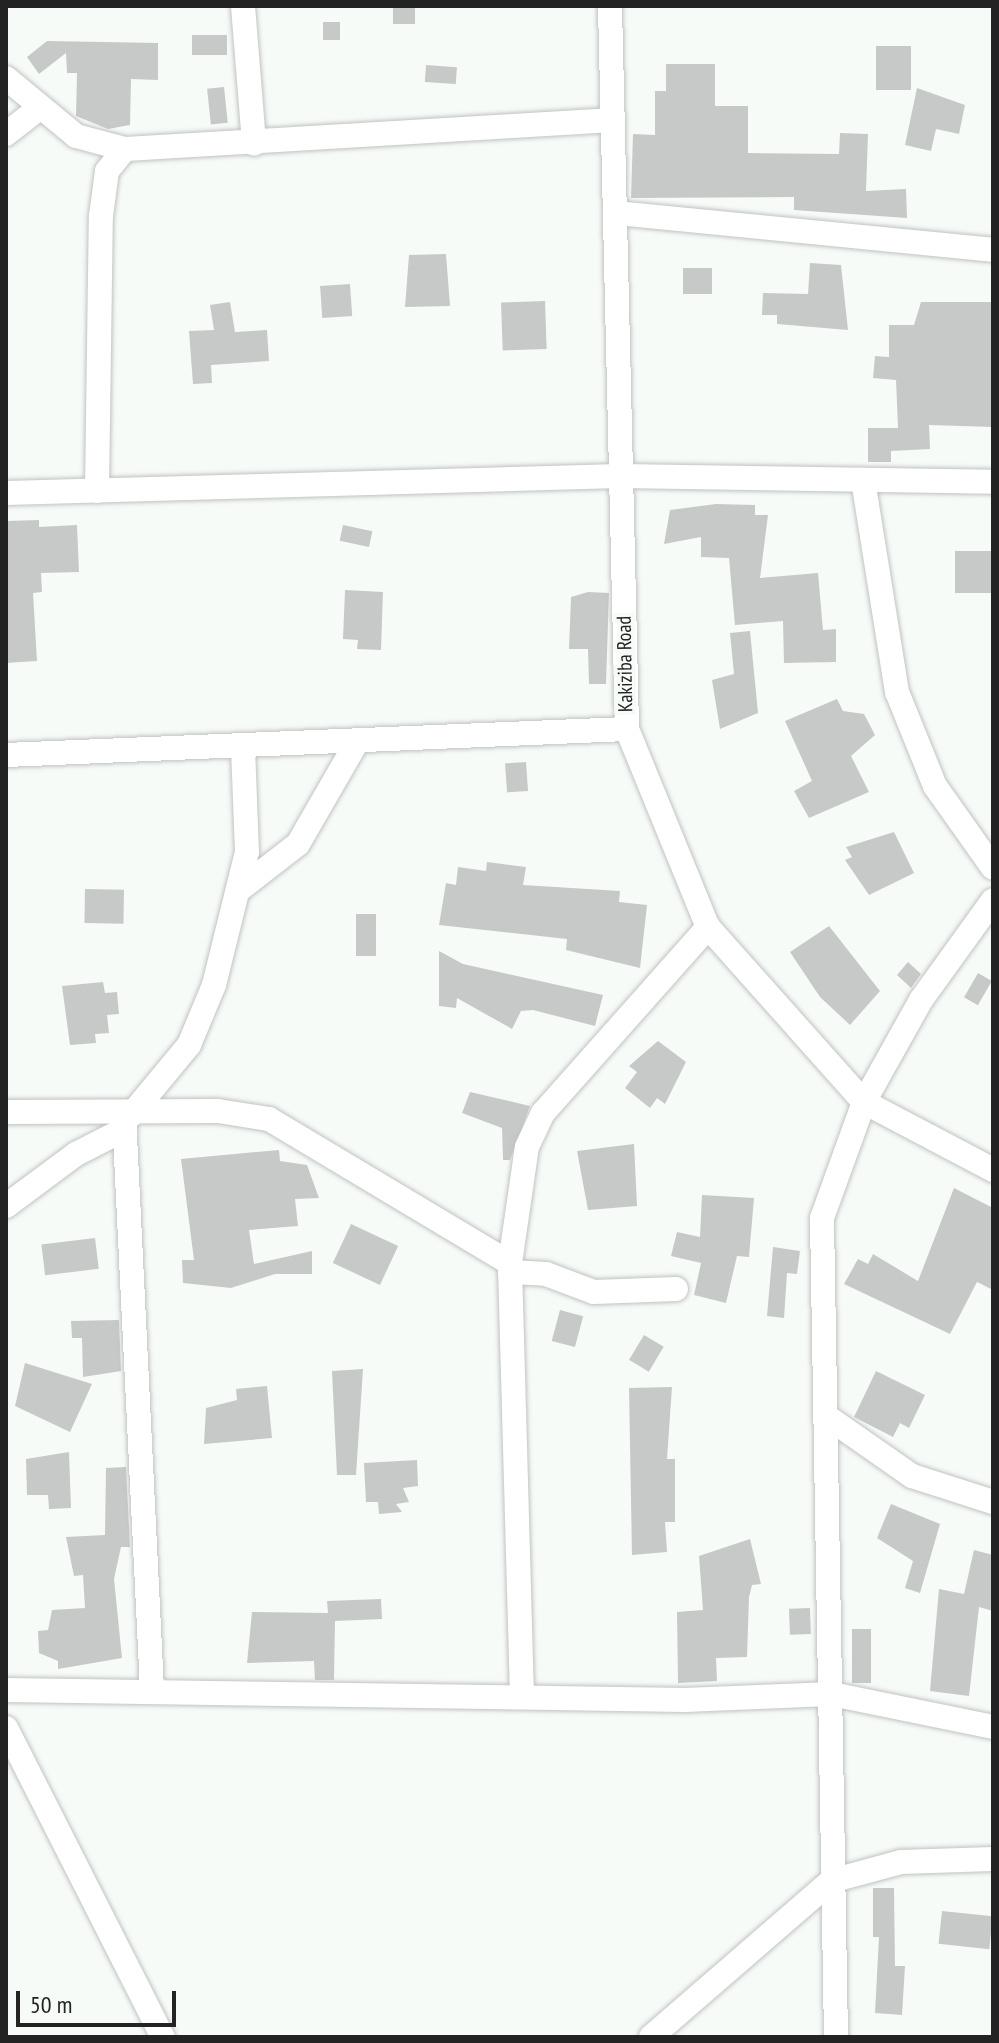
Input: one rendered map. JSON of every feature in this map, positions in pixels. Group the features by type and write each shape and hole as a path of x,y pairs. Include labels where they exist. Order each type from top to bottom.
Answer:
{"street":[{"path":"243,6 254,144"},
{"name":"Kakiziba Road","path":"610,6 610,120 617,213 627,729 708,927 864,1102 993,1170"},
{"path":"6,78 37,110 76,136 125,149 254,144 610,120"},
{"path":"6,134 37,110"},
{"path":"97,491 101,216 107,171 125,149"},
{"path":"617,213 993,250"},
{"path":"6,493 620,476 993,482"},
{"path":"863,480 897,692 935,786 993,868"},
{"path":"6,755 243,748 627,729"},
{"path":"240,889 298,844 358,740"},
{"path":"6,1206 127,1120 202,1021 240,889 250,822 243,748"},
{"path":"836,2037 822,1218 864,1102 921,1000 993,900"},
{"path":"522,1697 510,1268 537,1122 708,927"},
{"path":"6,1112 127,1120 218,1111 269,1119 510,1268 546,1274 594,1292 676,1289"},
{"path":"127,1120 152,1689"},
{"path":"826,1416 912,1476 993,1502"},
{"path":"6,1690 152,1689 522,1697 831,1694 993,1727"},
{"path":"6,1728 163,2037"},
{"path":"651,2037 831,1881 901,1862 993,1859"}],"building":[{"path":"393,6 415,6 415,24 393,24"},
{"path":"323,22 340,22 340,40 323,40"},
{"path":"192,35 227,35 227,55 192,55"},
{"path":"47,41 158,43 158,80 131,79 130,125 108,129 76,116 77,73 67,73 66,53 39,74 27,57"},
{"path":"876,46 911,46 911,90 876,90"},
{"path":"666,64 715,64 715,106 748,106 748,153 839,154 840,133 868,134 866,191 906,189 907,218 794,210 794,197 631,198 633,134 655,135 655,91 666,91"},
{"path":"426,65 457,67 456,84 425,82"},
{"path":"224,87 228,123 211,125 207,89"},
{"path":"917,88 965,105 959,134 936,129 931,151 905,145"},
{"path":"446,254 450,306 405,307 409,255"},
{"path":"810,263 841,265 848,330 777,324 777,315 762,315 763,293 808,294"},
{"path":"683,268 712,268 712,294 683,294"},
{"path":"350,284 352,316 322,318 320,286"},
{"path":"545,301 547,349 503,351 501,303"},
{"path":"230,302 235,332 267,330 269,361 211,365 212,383 193,384 189,331 214,330 210,305"},
{"path":"921,302 993,302 993,427 929,425 930,449 891,451 891,462 868,462 868,428 898,428 896,380 873,378 875,356 889,357 889,325 914,325"},
{"path":"716,504 755,505 755,515 768,515 760,578 818,573 823,630 836,629 836,662 784,663 783,621 735,625 729,558 701,557 701,537 664,544 670,510"},
{"path":"39,520 39,527 77,525 79,572 41,573 42,592 33,593 37,661 6,663 7,521"},
{"path":"343,525 372,531 369,547 340,541"},
{"path":"955,551 993,551 993,593 955,593"},
{"path":"345,590 383,592 381,650 357,649 358,640 343,639"},
{"path":"588,592 609,593 606,684 589,684 588,649 569,649 571,597"},
{"path":"750,631 758,713 720,729 712,680 734,674 730,633"},
{"path":"837,699 843,711 864,714 875,735 851,756 869,792 809,818 794,791 812,781 785,721"},
{"path":"526,762 528,791 507,792 505,763"},
{"path":"894,832 914,873 869,895 845,860 852,857 846,847"},
{"path":"487,862 526,867 523,885 620,891 619,902 647,905 640,968 566,950 567,939 439,925 446,883 456,885 458,867 486,871"},
{"path":"85,889 124,890 123,924 84,923"},
{"path":"356,914 376,914 376,956 356,956"},
{"path":"829,926 880,991 850,1025 820,997 790,952"},
{"path":"439,951 463,964 603,995 595,1026 533,1010 521,1011 512,1029 457,998 456,1008 439,1006"},
{"path":"908,962 921,974 911,988 897,975"},
{"path":"978,973 992,981 978,1005 964,997"},
{"path":"103,982 105,993 117,992 119,1014 107,1015 109,1033 95,1034 96,1043 70,1045 62,986"},
{"path":"658,1041 686,1062 665,1104 657,1098 650,1108 625,1088 637,1072 629,1066"},
{"path":"470,1092 530,1106 510,1160 503,1160 502,1128 462,1113"},
{"path":"634,1144 637,1206 588,1210 577,1151"},
{"path":"279,1150 280,1161 307,1165 319,1198 295,1199 298,1226 249,1230 254,1264 312,1251 312,1274 275,1274 231,1288 183,1283 182,1260 194,1260 181,1159"},
{"path":"954,1188 993,1208 993,1290 977,1282 950,1334 844,1284 858,1259 868,1264 873,1254 918,1281"},
{"path":"702,1195 754,1198 749,1257 737,1256 726,1303 694,1295 701,1263 671,1256 677,1232 700,1237"},
{"path":"351,1224 398,1246 380,1285 333,1263"},
{"path":"95,1238 99,1269 45,1275 41,1245"},
{"path":"773,1247 800,1251 797,1274 787,1273 784,1318 767,1316"},
{"path":"560,1310 583,1316 575,1347 552,1341"},
{"path":"119,1320 121,1371 83,1377 82,1338 72,1338 71,1321"},
{"path":"644,1335 664,1347 649,1372 629,1360"},
{"path":"25,1363 92,1384 70,1432 15,1406"},
{"path":"363,1369 356,1475 337,1475 332,1371"},
{"path":"876,1371 925,1395 909,1428 900,1423 893,1437 854,1417"},
{"path":"267,1386 272,1438 204,1444 206,1408 237,1400 236,1389"},
{"path":"672,1387 667,1459 675,1459 675,1522 665,1522 667,1552 632,1555 629,1388"},
{"path":"69,1452 71,1508 49,1509 48,1495 27,1495 26,1459"},
{"path":"417,1460 418,1486 403,1488 409,1502 396,1504 402,1512 379,1514 378,1502 366,1502 364,1463"},
{"path":"126,1467 130,1547 121,1547 114,1579 122,1658 58,1669 58,1661 39,1653 38,1631 48,1630 52,1610 85,1608 83,1575 74,1576 66,1537 105,1535 106,1468"},
{"path":"891,1504 940,1524 920,1593 905,1588 913,1561 877,1538"},
{"path":"750,1539 761,1584 752,1585 749,1597 747,1657 716,1658 717,1681 678,1683 677,1612 703,1610 699,1556"},
{"path":"974,1550 993,1555 993,1611 979,1607 969,1696 930,1691 939,1589 964,1594"},
{"path":"381,1599 382,1619 335,1621 334,1680 315,1680 314,1661 247,1663 252,1612 328,1613 327,1601"},
{"path":"810,1608 811,1634 790,1635 789,1609"},
{"path":"852,1629 871,1629 871,1683 852,1683"},
{"path":"873,1888 894,1888 895,1966 905,1966 902,2015 875,2013 879,1937 873,1937"},
{"path":"942,1911 993,1916 989,1949 939,1944"}]}
